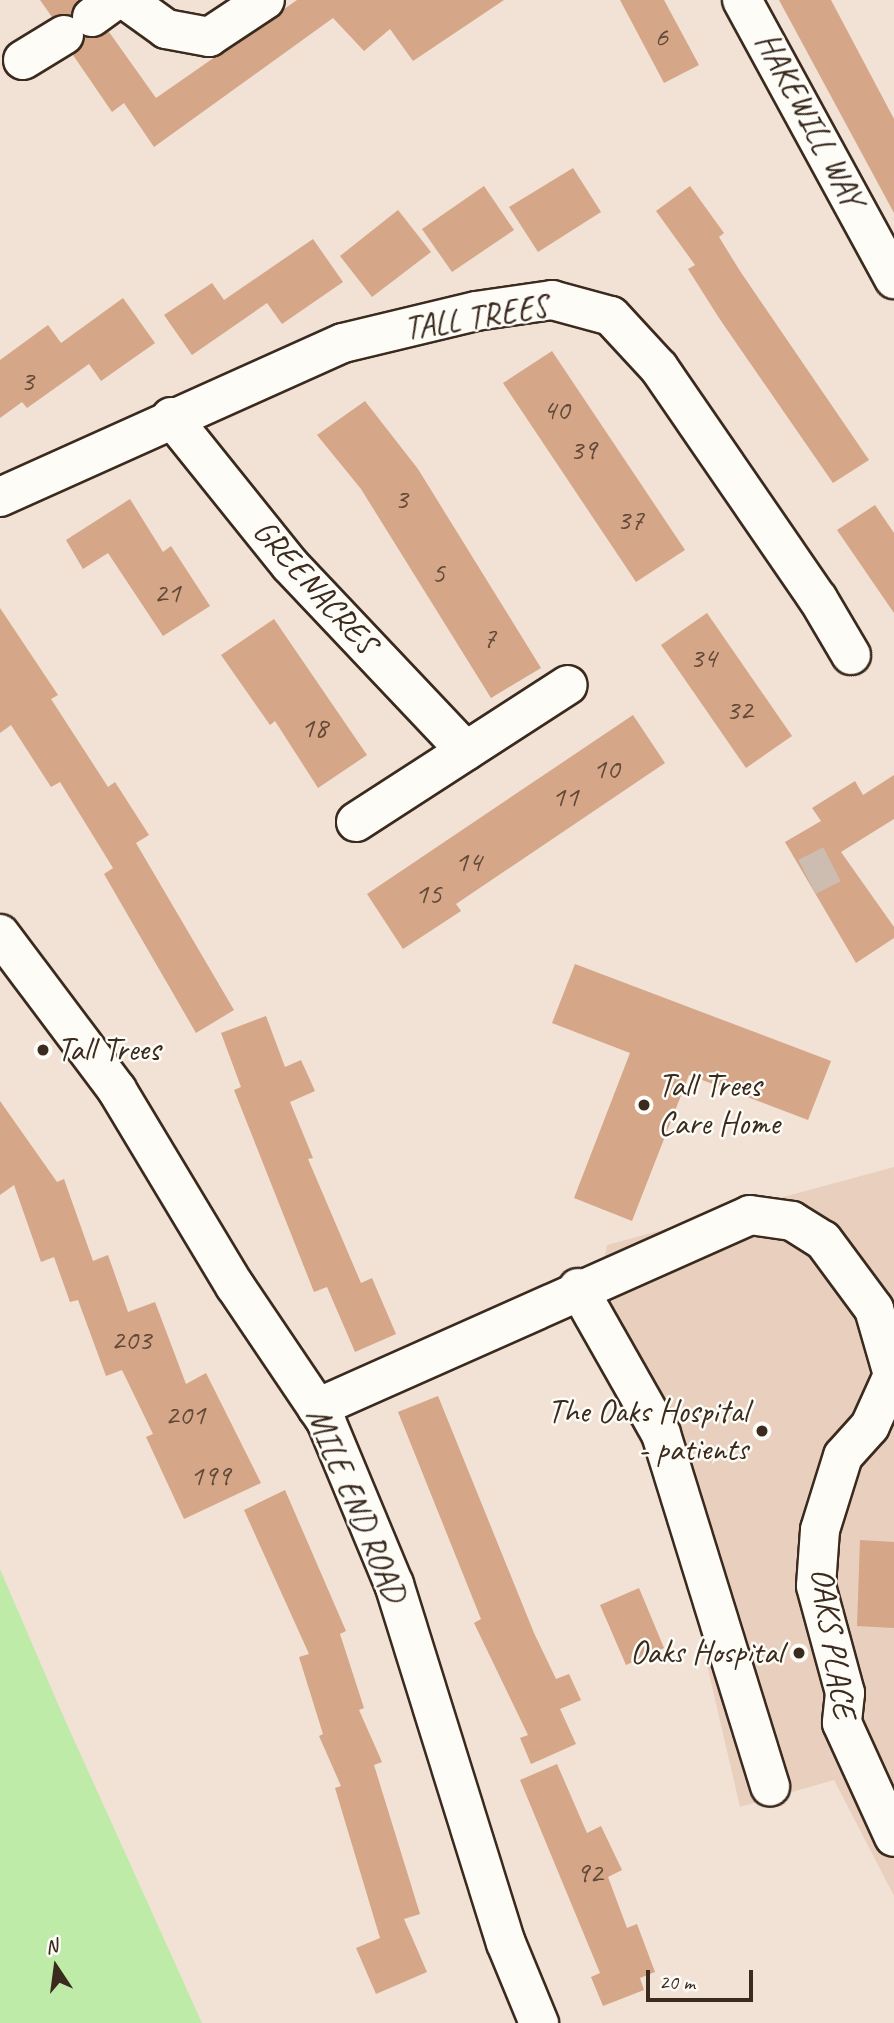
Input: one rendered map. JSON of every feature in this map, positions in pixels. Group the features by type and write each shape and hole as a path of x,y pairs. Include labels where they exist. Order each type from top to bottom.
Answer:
{"street":[{"path":"126,0 166,29 209,37 265,0"},
{"name":"HAKEWILL WAY","path":"742,0 894,279"},
{"path":"23,60 90,17"},
{"name":"TALL TREES","path":"0,497 172,417 344,343 477,311 552,300 611,316 659,368 818,599 850,655"},
{"name":"GREENACRES","path":"172,417 290,565 466,751"},
{"path":"356,822 568,685"},
{"name":"MILE END ROAD","path":"0,934 117,1090 234,1286 317,1408 394,1584 506,1943 539,2023"},
{"name":"OAKS PLACE","path":"317,1408 578,1288 750,1214 792,1221 823,1240 850,1269 889,1341 893,1375 870,1426 843,1457 820,1530 816,1586 845,1693 842,1723 894,1837"},
{"path":"578,1288 661,1434 769,1787"}],"shaded area":[{"name":"Oaks Hospital","path":"894,1167 894,1896 834,1780 740,1807 675,1527 590,1324 607,1245"}],"green space":[{"path":"0,1569 61,1711 202,2023 0,2023"}],"building":[{"path":"40,0 78,0 71,15 52,17"},
{"path":"297,0 504,0 413,61 390,29 364,51 333,18 154,147 124,103 112,112 73,55 85,37 109,32 156,98"},
{"path":"620,0 664,0 699,65 664,83"},
{"path":"779,0 831,0 894,119 894,213"},
{"path":"573,168 601,212 538,252 509,207"},
{"path":"484,186 514,230 452,272 422,229"},
{"path":"690,186 724,233 719,237 740,271 869,460 833,483 719,318 688,269 695,265 656,211"},
{"path":"398,210 431,252 372,297 340,256"},
{"path":"313,239 343,282 282,324 267,303 192,355 164,315 212,283 224,300"},
{"path":"123,298 155,343 101,381 89,364 27,408 22,402 0,418 0,360 48,325 61,343"},
{"path":"552,351 685,550 636,582 503,383"},
{"path":"365,401 418,469 541,668 491,698 361,489 317,435"},
{"path":"130,499 163,552 171,546 210,606 163,636 108,553 83,569 66,540"},
{"path":"875,505 894,533 894,613 837,530"},
{"path":"0,608 58,695 51,699 108,787 115,782 149,835 136,843 234,1010 196,1033 104,874 113,868 60,782 51,787 11,725 0,733"},
{"path":"707,613 792,736 746,768 661,645"},
{"path":"274,619 367,755 318,788 275,721 270,725 221,655"},
{"path":"633,715 665,763 456,904 461,911 403,949 367,894"},
{"path":"894,775 894,819 841,852 894,927 894,938 856,963 785,842 821,821 812,808 855,781 863,795"},
{"name":"Tall Trees Care Home","path":"575,964 831,1061 808,1120 689,1075 632,1221 574,1198 630,1053 552,1023"},
{"path":"266,1016 285,1067 301,1060 315,1091 290,1102 313,1158 308,1159 361,1283 372,1278 396,1334 355,1352 327,1287 314,1292 234,1090 241,1087 221,1033"},
{"path":"0,1101 57,1182 64,1179 93,1261 108,1255 128,1312 155,1302 186,1384 206,1373 261,1483 184,1519 146,1437 153,1434 122,1370 106,1376 78,1300 70,1302 54,1257 41,1262 14,1185 0,1195"},
{"path":"438,1396 534,1633 556,1679 569,1674 581,1700 560,1709 576,1744 531,1764 520,1738 528,1735 474,1623 481,1619 398,1412"},
{"path":"285,1490 346,1631 340,1634 364,1708 359,1710 382,1762 374,1765 420,1914 404,1919 427,1972 376,1994 356,1948 380,1938 335,1788 341,1786 319,1736 323,1734 299,1657 309,1654 244,1510"},
{"path":"860,1540 894,1542 894,1628 857,1626"},
{"path":"639,1588 664,1648 626,1665 600,1605"},
{"path":"557,1764 587,1833 601,1826 622,1870 608,1877 627,1928 637,1924 655,1972 640,1978 644,1990 603,2006 591,1977 600,1973 520,1780"}],"tunnel":[{"path":"807,877 832,864"}],"place":[{"name":"Tall Trees","path":"43,1050"},
{"name":"Tall Trees Care Home","path":"644,1105"},
{"name":"The Oaks Hospital - patients","path":"762,1431"},
{"name":"Oaks Hospital","path":"799,1653"}]}
